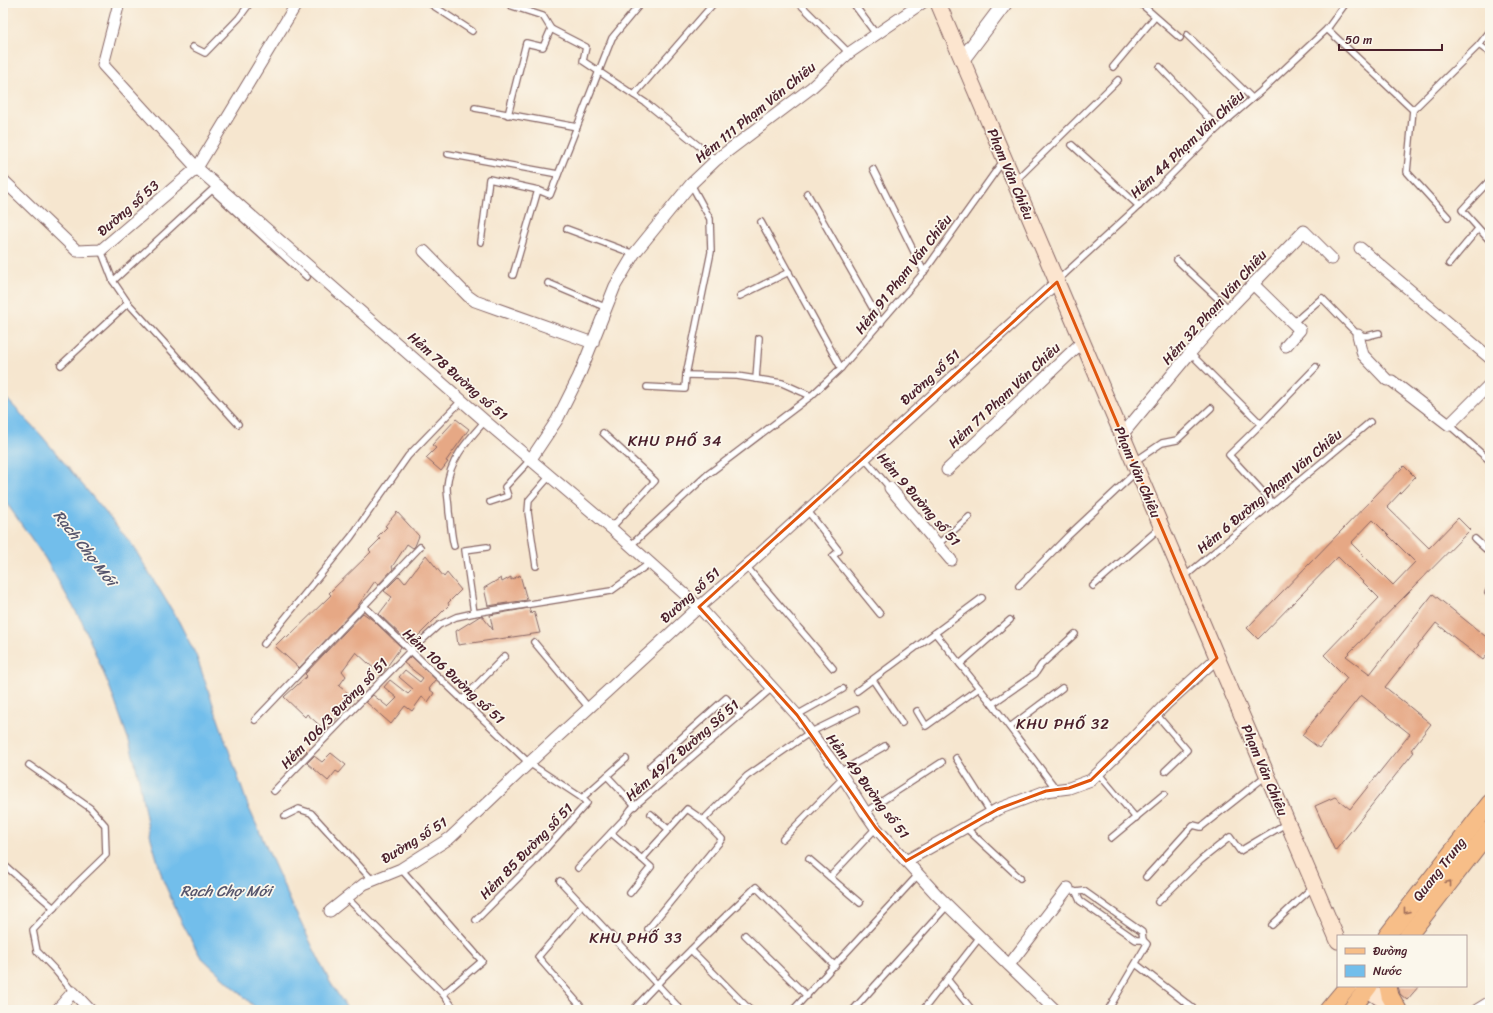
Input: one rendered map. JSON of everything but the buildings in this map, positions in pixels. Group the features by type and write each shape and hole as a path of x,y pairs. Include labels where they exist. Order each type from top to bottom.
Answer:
{"main road":[{"name":"Phạm Văn Chiêu","path":"938,3 1337,939"},
{"name":"Quang Trung","path":"1388,935 1490,803"},
{"name":"Quang Trung","path":"1409,935 1490,830"},
{"path":"1328,1010 1347,987"},
{"path":"1351,1010 1366,987 1398,1010"},
{"path":"1388,987 1390,996 1398,1010"}],"street":[{"name":"Hẻm 78 Đường số 51","path":"119,3 103,65 197,168 462,399 549,477 611,528 698,607"},
{"name":"Đường số 53","path":"101,250 197,168 297,3"},
{"name":"Hẻm 111 Phạm Văn Chiêu","path":"530,459 557,420 593,343 615,286 634,254 691,184 716,160 811,88 849,53 922,3"},
{"path":"962,60 1005,3"},
{"path":"3,180 77,251 101,250"},
{"name":"Hẻm 32 Phạm Văn Chiêu","path":"1122,435 1190,353 1229,309 1304,231 1332,259"},
{"path":"1360,248 1490,358"},
{"path":"424,251 468,296 475,301 593,343"},
{"name":"Đường số 51","path":"330,911 364,884 401,869 450,838 698,607 746,566 1057,282"},
{"path":"1253,284 1300,330 1286,346"},
{"path":"1358,335 1363,355 1389,380 1449,424 1490,384"},
{"name":"Hẻm 71 Phạm Văn Chiêu","path":"947,470 1082,342"},
{"name":"Hẻm 9 Đường số 51","path":"890,488 951,560"},
{"name":"Hẻm 49 Đường số 51","path":"698,607 797,715 841,775 876,828 947,906 1056,1010"},
{"path":"906,861 991,812 1046,791 1069,788 1091,780 1156,714 1217,658"},
{"path":"1009,965 1072,890"},
{"path":"57,1010 73,992 90,1010"},
{"path":"1477,1010 1490,1002"}],"lane":[{"path":"192,47 205,53 240,18 250,3"},
{"path":"429,3 472,31"},
{"path":"481,242 488,180 538,190 550,195 612,38 641,3"},
{"path":"634,95 714,3"},
{"path":"799,3 849,53"},
{"path":"853,3 876,34"},
{"path":"1140,3 1180,38"},
{"name":"Hẻm 44 Phạm Văn Chiêu","path":"1057,282 1139,206 1218,128 1261,92 1327,29 1346,3"},
{"path":"512,6 543,16 551,29 586,47 583,61 634,95 716,160"},
{"path":"1113,67 1155,17"},
{"path":"508,115 526,43 543,47 551,29"},
{"path":"1327,29 1413,110"},
{"path":"1448,217 1407,172 1413,110 1479,45 1490,31"},
{"path":"1187,35 1252,98"},
{"path":"1479,45 1490,53"},
{"path":"1160,67 1218,128"},
{"path":"1014,182 1118,80"},
{"path":"475,108 577,127"},
{"path":"1072,145 1139,206"},
{"path":"448,154 558,174"},
{"name":"Hẻm 91 Phạm Văn Chiêu","path":"630,546 706,475 812,396 841,368 924,272 1004,159"},
{"path":"873,169 924,272"},
{"path":"1490,180 1462,210 1490,241"},
{"path":"647,387 685,389 686,375 711,252 710,219 691,184"},
{"path":"113,281 212,190 307,277"},
{"path":"513,274 538,190"},
{"path":"807,193 881,323"},
{"path":"761,222 841,368"},
{"path":"567,229 634,254"},
{"path":"1449,264 1478,229"},
{"name":"Đường số 53","path":"101,250 113,281 128,303 238,424"},
{"path":"1177,260 1229,309"},
{"path":"740,296 788,272"},
{"path":"548,283 607,309"},
{"path":"1293,323 1322,298 1358,335 1367,336 1379,333"},
{"path":"61,365 128,303"},
{"path":"756,379 759,338"},
{"path":"1190,353 1261,424"},
{"path":"1273,503 1229,454 1261,424 1316,366"},
{"path":"686,375 737,376 782,383 812,396"},
{"path":"264,644 351,537 408,456 462,399"},
{"path":"1019,586 1135,466 1162,443 1178,440 1211,408"},
{"path":"454,546 447,487 451,470 456,457 467,440 486,421"},
{"name":"Hẻm 6 Đường Phạm Văn Chiêu","path":"1183,578 1370,422"},
{"path":"1449,424 1490,462"},
{"path":"603,433 655,481 611,528"},
{"name":"Hẻm 9 Đường số 51","path":"864,458 890,488"},
{"path":"490,502 508,496 505,487 530,459"},
{"path":"536,566 528,512 529,500 549,477"},
{"path":"807,510 838,551 833,556 880,614"},
{"path":"938,544 969,517"},
{"path":"1093,586 1161,526"},
{"path":"1475,539 1490,553"},
{"path":"255,720 420,547"},
{"path":"474,613 465,550 487,547"},
{"name":"Hẻm 106/3 Đường số 51","path":"274,791 410,651 439,624 456,617 474,613 611,591 650,563"},
{"path":"746,566 833,668"},
{"path":"1490,588 1488,594 1490,596"},
{"path":"858,691 982,598"},
{"name":"Hẻm 106 Đường số 51","path":"364,606 529,763"},
{"path":"960,664 1010,620"},
{"path":"935,633 1010,727 1056,790"},
{"path":"992,704 1035,674 1040,665 1076,634"},
{"path":"534,642 590,708"},
{"path":"462,700 505,656"},
{"path":"873,680 902,723"},
{"name":"Hẻm 49/2 Đường Số 51","path":"578,868 635,806 772,688"},
{"path":"917,712 926,726 979,688"},
{"path":"1010,727 1062,688"},
{"path":"797,715 843,689"},
{"path":"650,766 726,698 741,715"},
{"path":"703,820 747,776 809,733 856,710"},
{"path":"1156,714 1187,750 1165,772"},
{"path":"782,839 841,775 884,746"},
{"path":"956,758 991,812"},
{"name":"Hẻm 85 Đường số 51","path":"582,798 626,759"},
{"path":"865,812 942,762"},
{"name":"Hẻm 85 Đường số 51","path":"476,920 533,863 587,803 582,798 529,763"},
{"path":"29,765 90,808 105,825 106,855 75,885 33,930 37,951 73,992"},
{"path":"1098,773 1136,818"},
{"path":"1146,877 1193,825 1201,827 1267,775"},
{"path":"607,776 635,806"},
{"path":"1111,838 1164,794"},
{"path":"285,816 299,809 311,813 373,881"},
{"path":"642,859 686,809 703,820 722,839 648,929"},
{"path":"651,814 668,829"},
{"path":"1158,902 1201,860 1230,837 1240,852 1288,823"},
{"path":"966,827 1020,878"},
{"path":"830,877 876,828"},
{"path":"611,833 651,867 630,893"},
{"path":"809,858 860,903"},
{"path":"3,864 54,908"},
{"path":"401,869 482,961 443,994"},
{"path":"793,1010 918,875"},
{"path":"560,881 681,1010"},
{"path":"1272,925 1314,886"},
{"path":"633,1010 702,938 756,887 835,966"},
{"path":"1072,890 1084,890 1142,932 1143,940 1147,944 1108,1010"},
{"path":"1072,890 1080,901 1136,940 1143,940"},
{"path":"347,898 443,994 455,1010"},
{"path":"582,906 538,957 584,1010"},
{"path":"853,1010 947,906"},
{"path":"1105,918 1111,910"},
{"path":"745,935 807,996"},
{"path":"923,1010 980,937"},
{"path":"691,950 750,1010"},
{"path":"1136,964 1195,1010"},
{"path":"947,979 972,1010"}],"highlighted area":[{"path":"1057,282 1217,658 1091,780 1069,788 1046,791 998,809 906,861 876,828 797,715 699,607"}],"water":[{"name":"Rạch Chợ Mới","path":"3,395 41,435 131,543 178,620 196,655 248,806 295,911 330,982 348,1010 258,1010 200,956 181,921 163,880 148,828 138,775 130,744 110,688 82,622 45,558 3,498"}],"district":[{"name":"KHU PHỐ 34","path":"675,441"},
{"name":"KHU PHỐ 32","path":"1063,724"},
{"name":"KHU PHỐ 33","path":"636,938"}]}
